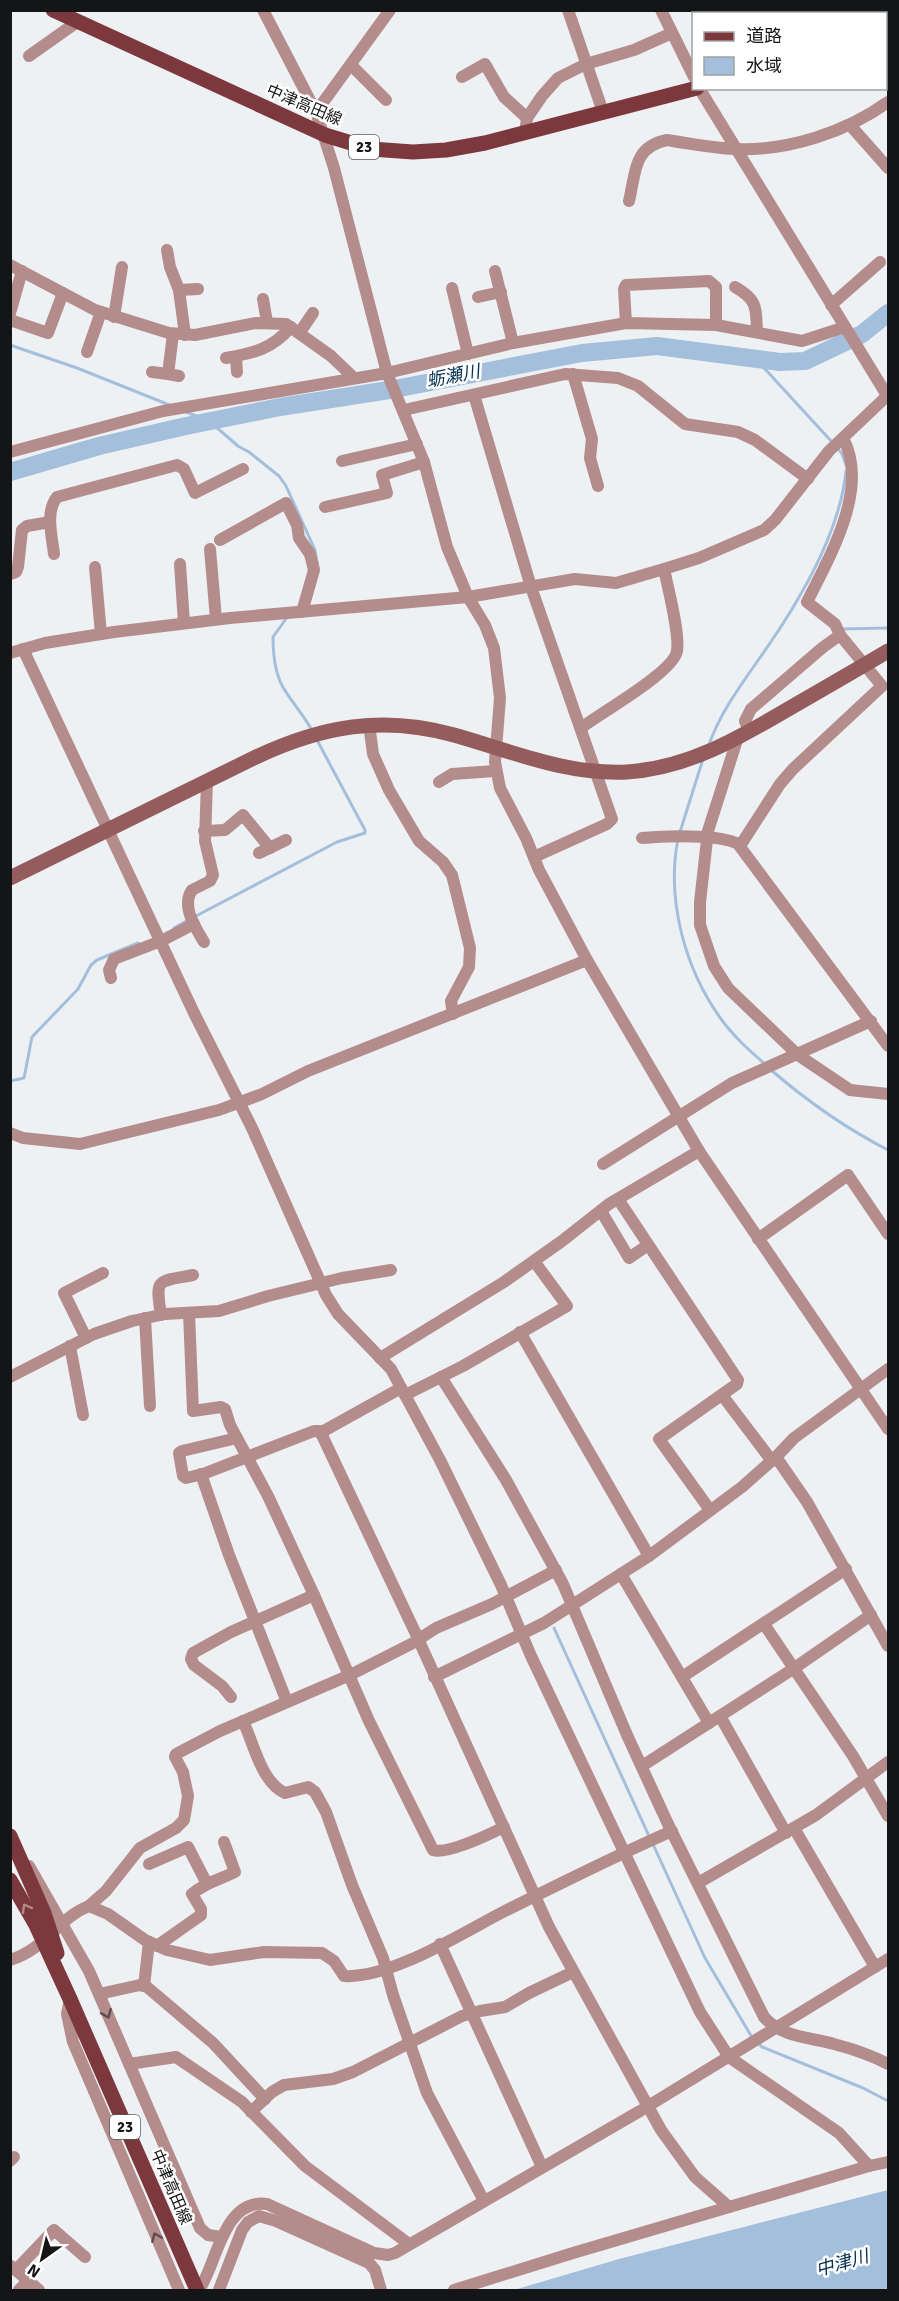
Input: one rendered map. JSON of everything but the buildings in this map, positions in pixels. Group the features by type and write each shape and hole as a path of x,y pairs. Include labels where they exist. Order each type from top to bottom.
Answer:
{"main road":[{"name":"中津高田線","path":"65,14 325,135 371,149 413,152 446,150 526,125 603,112 692,90"},
{"name":"中津高田線","path":"14,1842 52,1934 70,1999 198,2290"},
{"name":"中津高田線","path":"10,1880 52,1934"}],"street":[{"path":"263,10 316,112 325,135 387,375 424,462 447,547 468,597 485,625 494,648 500,698 495,771 500,788 526,838 539,870 587,960 699,1151 888,1429"},
{"path":"316,112 390,10"},
{"path":"568,10 603,112"},
{"path":"661,10 692,75"},
{"path":"29,56 65,14"},
{"path":"462,77 485,64 504,97 526,125 542,96 558,78 586,64 634,50 672,33"},
{"path":"351,65 386,100"},
{"path":"699,90 888,396 829,451 775,520 764,530 699,558 616,583 575,579 468,597 184,623 45,643 17,651 108,830 303,1239 321,1284 338,1314 391,1369 446,1472 700,2012 728,2056 839,2133 869,2166"},
{"path":"629,201 641,154 646,147 667,140 737,149 822,137 850,125 888,102"},
{"path":"850,125 888,168"},
{"path":"153,372 174,375 179,334 179,290 170,267 167,250"},
{"path":"831,305 879,262"},
{"path":"10,265 100,312 179,334 204,334 267,322 295,330 332,356 354,378"},
{"path":"114,317 122,267"},
{"path":"495,271 513,343"},
{"path":"10,313 22,272"},
{"path":"626,323 624,289 626,285 709,281 716,287 716,325"},
{"path":"735,287 752,298 756,306 757,332"},
{"path":"452,288 468,354"},
{"path":"179,290 198,289"},
{"path":"478,297 501,292"},
{"path":"10,320 48,333 63,293"},
{"path":"263,299 267,322"},
{"path":"87,352 100,312"},
{"path":"237,372 231,357 261,351 295,330 313,313"},
{"path":"14,449 163,411 354,378 387,375 513,343 626,323 716,325 802,340 845,327"},
{"path":"402,408 573,374 618,378 638,386 685,424 738,432 755,440 808,479"},
{"path":"573,374 592,439 591,458 598,486"},
{"path":"474,395 531,587 611,816 610,822 534,857"},
{"path":"740,846 780,784 793,769 882,686 839,631 807,602 832,552 845,518 853,469 851,452 842,439"},
{"path":"342,461 417,444"},
{"path":"325,507 387,493 382,474 424,462"},
{"path":"54,554 50,522 52,506 57,497 177,465 184,469 195,493 243,470"},
{"path":"220,540 286,503 297,525 299,538 310,554 314,570 302,612"},
{"path":"10,574 16,572 18,567 20,535 23,528 27,525 50,522"},
{"path":"210,549 216,620"},
{"path":"180,564 184,623"},
{"path":"95,567 101,634"},
{"path":"580,728 662,672 676,657 678,644 664,569"},
{"path":"839,631 751,709 745,721 744,734 707,838 699,918 714,966 728,988 798,1055 844,1088 858,1092 888,1094"},
{"path":"10,878 207,780 270,750 306,736 341,727 390,724 432,730 547,764 596,771 636,771 669,765 703,754 744,734 888,651"},
{"path":"369,724 373,754 389,790 419,841 443,862 452,875 471,948 469,967 451,1001 453,1014"},
{"path":"439,782 452,774 495,771"},
{"path":"204,942 188,909 189,893 210,881 213,875 204,831 207,780"},
{"path":"204,831 225,830 243,815 265,850 286,840"},
{"path":"642,838 707,838 729,840 740,846 888,1046"},
{"path":"111,978 109,970 114,959 161,941 194,924"},
{"path":"10,1133 23,1138 80,1144 239,1104 308,1071 587,960"},
{"path":"603,1164 732,1083 871,1021"},
{"path":"380,1358 486,1294 534,1262 618,1199 699,1151"},
{"path":"759,1239 848,1175 888,1234"},
{"path":"618,1199 738,1380 738,1384 658,1439 710,1510"},
{"path":"601,1211 629,1258 648,1245"},
{"path":"320,1433 403,1391 441,1377 567,1306 534,1262"},
{"path":"10,1377 86,1338 145,1318 219,1311 268,1296 391,1270"},
{"path":"86,1338 64,1293 103,1273"},
{"path":"161,1315 157,1290 160,1284 164,1280 193,1275"},
{"path":"189,1313 193,1411 225,1408 237,1438 314,1594 369,1721 433,1850 438,1852 454,1848 504,1827"},
{"path":"145,1318 150,1406"},
{"path":"520,1332 649,1556"},
{"path":"70,1346 83,1415"},
{"path":"434,1677 573,1605 649,1556 774,1459 794,1438 888,1369"},
{"path":"441,1377 506,1480 556,1570 627,1735 764,2018 791,2035 831,2043 868,2054 888,2064"},
{"path":"722,1395 807,1502 888,1646"},
{"path":"237,1438 179,1454 183,1476 186,1479 314,1431 318,1430 320,1433 535,1896 573,1972 668,2141 695,2176 729,2207"},
{"path":"201,1474 229,1555 257,1621 287,1702"},
{"path":"682,1677 846,1569"},
{"path":"10,1960 23,1956 74,1914 89,1906 106,1891 140,1848 176,1828 184,1820 188,1796 176,1754 210,1735 350,1675 436,1628 556,1570"},
{"path":"621,1574 682,1677 715,1720 790,1830 875,1967"},
{"path":"231,1697 222,1686 194,1665 191,1655 195,1650 314,1594"},
{"path":"642,1766 793,1669 871,1615"},
{"path":"764,1624 867,1779 888,1816"},
{"path":"243,1721 273,1785 285,1793 306,1787 315,1792 326,1812 351,1885 387,1969 393,1995 427,2093 484,2201"},
{"path":"698,1883 831,1806 888,1762"},
{"path":"89,1906 108,1914 153,1944 210,1960 264,1952 322,1953 334,1961 344,1977 362,1976 387,1969 441,1944 535,1896 672,1831"},
{"path":"144,1986 153,1944 199,1917 201,1909 192,1894 207,1884 236,1871 224,1842"},
{"path":"149,1864 188,1847 207,1884"},
{"path":"52,1934 86,1965 200,2228 208,2235 222,2237"},
{"path":"441,1944 542,2167"},
{"path":"198,2290 210,2270 222,2237 241,2211 263,2203 381,2255 392,2254 647,2106 888,1959"},
{"path":"251,2112 284,2085 333,2079 353,2072 471,2013 505,2007 573,1972"},
{"path":"99,1994 144,1986 207,2037 265,2099"},
{"path":"70,1999 67,2014 73,2042 179,2290"},
{"path":"129,2064 176,2057 245,2105 305,2166 409,2244"},
{"path":"454,2290 573,2253 888,2162"},
{"path":"219,2290 242,2230 248,2222 260,2216 369,2263 373,2267 381,2290"},
{"path":"39,2290 23,2286 13,2268 54,2230 84,2257"}],"water":[{"name":"中津川","path":"888,2190 888,2290 514,2290 619,2259"}],"waterway":[{"name":"蛎瀬川","path":"10,472 99,446 186,426 582,353 657,346 780,362 805,361 862,334 888,313"},
{"path":"10,345 77,368 172,406"},
{"path":"754,357 832,442"},
{"path":"186,412 209,421 279,476 286,486 315,550 318,568"},
{"path":"837,447 846,465"},
{"path":"708,747 726,708 805,587 836,518 846,471"},
{"path":"288,616 273,637 275,666 282,686 313,732"},
{"path":"842,629 888,628"},
{"path":"196,916 337,842 365,833 317,740"},
{"path":"680,832 703,759"},
{"path":"678,839 675,862 677,910 688,956 697,978 721,1019 737,1038 766,1065"},
{"path":"174,928 188,920"},
{"path":"10,1081 24,1078 32,1037 78,989 91,965 97,960 138,943"},
{"path":"771,1070 827,1113 888,1150"},
{"path":"554,1628 649,1836"},
{"path":"652,1842 705,1958 753,2039"},
{"path":"758,2043 762,2047 863,2088 888,2101"}]}
